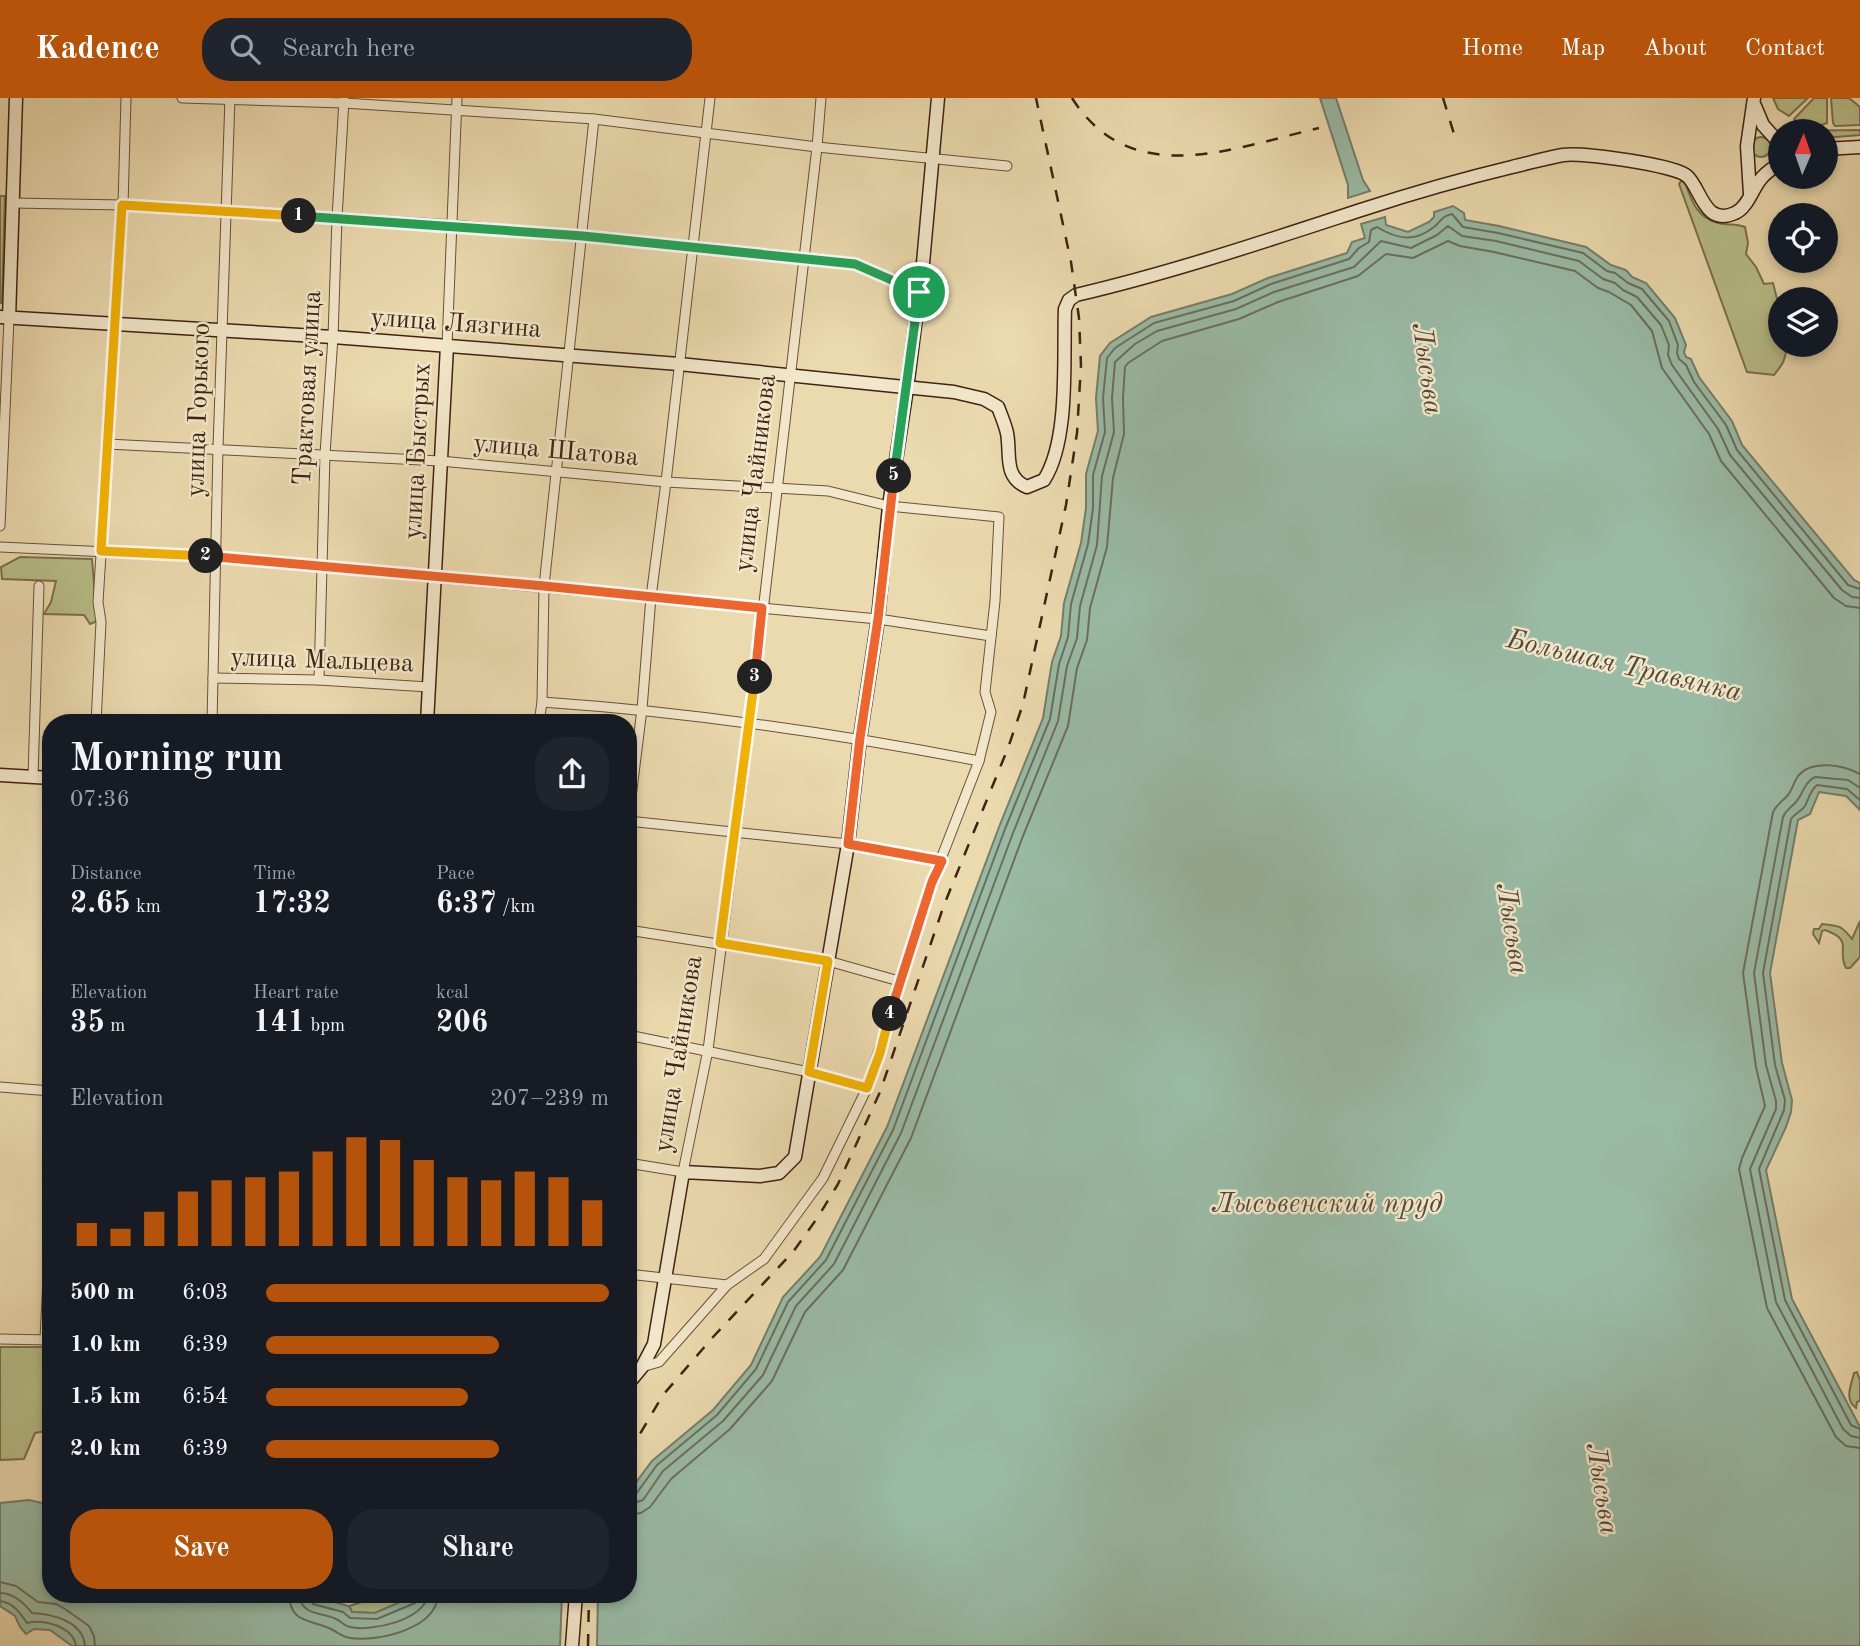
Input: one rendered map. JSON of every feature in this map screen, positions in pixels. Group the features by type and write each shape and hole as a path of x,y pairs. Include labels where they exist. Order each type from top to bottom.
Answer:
{"street":[{"path":"0,526 4,318 16,98"},
{"path":"96,714 101,551 116,325 125,98"},
{"path":"181,98 344,100 594,119 817,147 1007,166"},
{"name":"улица Быстрых","path":"426,714 454,225 457,98"},
{"path":"637,749 651,597 710,98"},
{"name":"улица Чайникова","path":"637,1373 654,1343 683,1172 708,1049 750,723 821,98"},
{"path":"637,1164 683,1172 760,1176 779,1173 795,1157 848,844 860,738 878,619 889,506 919,292 938,98"},
{"name":"улица Горького","path":"212,714 230,99"},
{"name":"Трактовая улица","path":"319,680 325,454 344,100"},
{"path":"1754,100 1763,125 1768,131"},
{"path":"1750,194 1747,146 1754,100"},
{"path":"540,714 544,586 594,119"},
{"path":"1838,148 1860,146"},
{"name":"улица Лязгина","path":"4,318 333,337 568,355 954,392 984,399 998,407 1007,430 1011,474 1021,484 1034,485 1044,480 1055,455 1063,398 1065,309 1069,300 1076,295 1259,243 1444,183 1566,154 1643,163 1681,171 1690,178 1704,206 1723,215 1734,214 1743,208 1750,194"},
{"path":"1750,194 1768,172"},
{"path":"12,202 122,205 454,225 692,246 855,264 919,292"},
{"name":"улица Шатова","path":"107,443 440,461 666,482 828,491 889,506 999,517 992,636"},
{"path":"0,547 216,557 323,566 878,619 992,636 985,692 991,712 979,761 932,882 867,1088 823,1178 764,1259 727,1285 659,1362 642,1367"},
{"path":"33,777 39,586"},
{"name":"улица Мальцева","path":"213,678 319,680 428,687"},
{"path":"542,702 642,709 750,723 860,738 979,761"},
{"path":"0,775 42,778"},
{"path":"637,822 848,844 942,861"},
{"path":"637,931 828,961 899,981"},
{"path":"637,1037 708,1049 867,1088"},
{"path":"0,1087 42,1090"},
{"path":"637,1275 727,1285"},
{"path":"0,1339 42,1339"},
{"path":"572,1646 575,1603"}],"shaded area":[{"path":"1773,98 1808,98 1789,116 1778,109"},
{"path":"1814,98 1827,98 1827,119 1794,119"},
{"path":"1831,98 1849,98 1860,107 1860,125 1838,126 1838,119 1833,119"},
{"path":"1838,130 1860,130 1860,135 1838,137"},
{"path":"1757,138 1768,140 1768,154 1757,156 1752,151 1752,143"},
{"path":"1681,181 1685,182 1700,213 1711,221 1745,227 1748,243 1746,254 1764,284 1773,283 1774,287 1768,287 1768,357 1785,357 1774,375 1747,372 1679,184"},
{"path":"0,196 5,196 2,303 0,303"},
{"path":"20,557 92,559 97,621 90,624 84,615 44,614 51,602 56,581 2,579 1,567"},
{"path":"1860,921 1860,957 1850,968 1846,968 1840,938 1825,930 1822,931 1819,943 1813,934 1814,929 1819,929 1822,924 1836,926 1842,928 1852,939"},
{"path":"0,1347 42,1347 42,1432 35,1433 24,1459 0,1460"},
{"path":"1857,1372 1860,1401 1857,1402 1856,1408 1850,1401 1849,1392 1854,1373"},
{"path":"358,1603 398,1603 375,1613 352,1612 349,1606"}],"water":[{"path":"1320,98 1336,98 1363,180 1370,191 1348,198 1348,185"},
{"name":"Лысьвенский пруд","path":"1453,206 1464,213 1465,220 1586,247 1611,265 1626,270 1632,277 1646,283 1675,318 1686,345 1686,357 1691,359 1699,377 1732,421 1742,445 1854,580 1860,583 1860,810 1846,796 1819,792 1810,814 1798,820 1770,973 1782,1063 1792,1100 1791,1112 1766,1170 1792,1299 1860,1427 1860,1646 597,1646 598,1603 637,1603 637,1481 652,1461 713,1410 751,1365 783,1297 820,1257 887,1127 999,827 1043,718 1052,662 1061,636 1064,603 1081,543 1086,508 1086,474 1098,431 1096,398 1100,356 1110,343 1151,317 1232,294 1268,278 1347,253 1352,242 1365,238 1361,224 1385,217 1386,225 1408,232 1429,222 1434,217 1434,212"},
{"path":"29,1500 42,1503 42,1603 338,1603 349,1606 352,1612 375,1613 398,1603 562,1603 560,1646 72,1646 50,1630 34,1629 26,1634 15,1616 0,1606 0,1503"}],"railway":[{"path":"637,1439 663,1395 793,1252 838,1184 880,1092 944,905 1008,748 1023,704 1066,505 1077,433 1081,365 1079,318 1071,262 1036,98"},
{"path":"1072,98 1096,127 1123,145 1153,154 1219,152 1319,128"},
{"path":"1443,98 1454,134"},
{"path":"588,1646 589,1603"}],"route":[{"path":"122,205 454,225 692,246 855,264 919,292 889,506 878,619 860,738 848,844 942,861 932,882 899,981 880,1053 867,1088 809,1072 828,961 720,943 750,723 762,608 216,557 101,551 122,205"}],"water label":[{"name":"Лысьва","path":"1426,369"},
{"name":"Большая Травянка","path":"1624,667"},
{"name":"Лысьва","path":"1511,929"},
{"name":"Лысьва","path":"1601,1489"}]}
